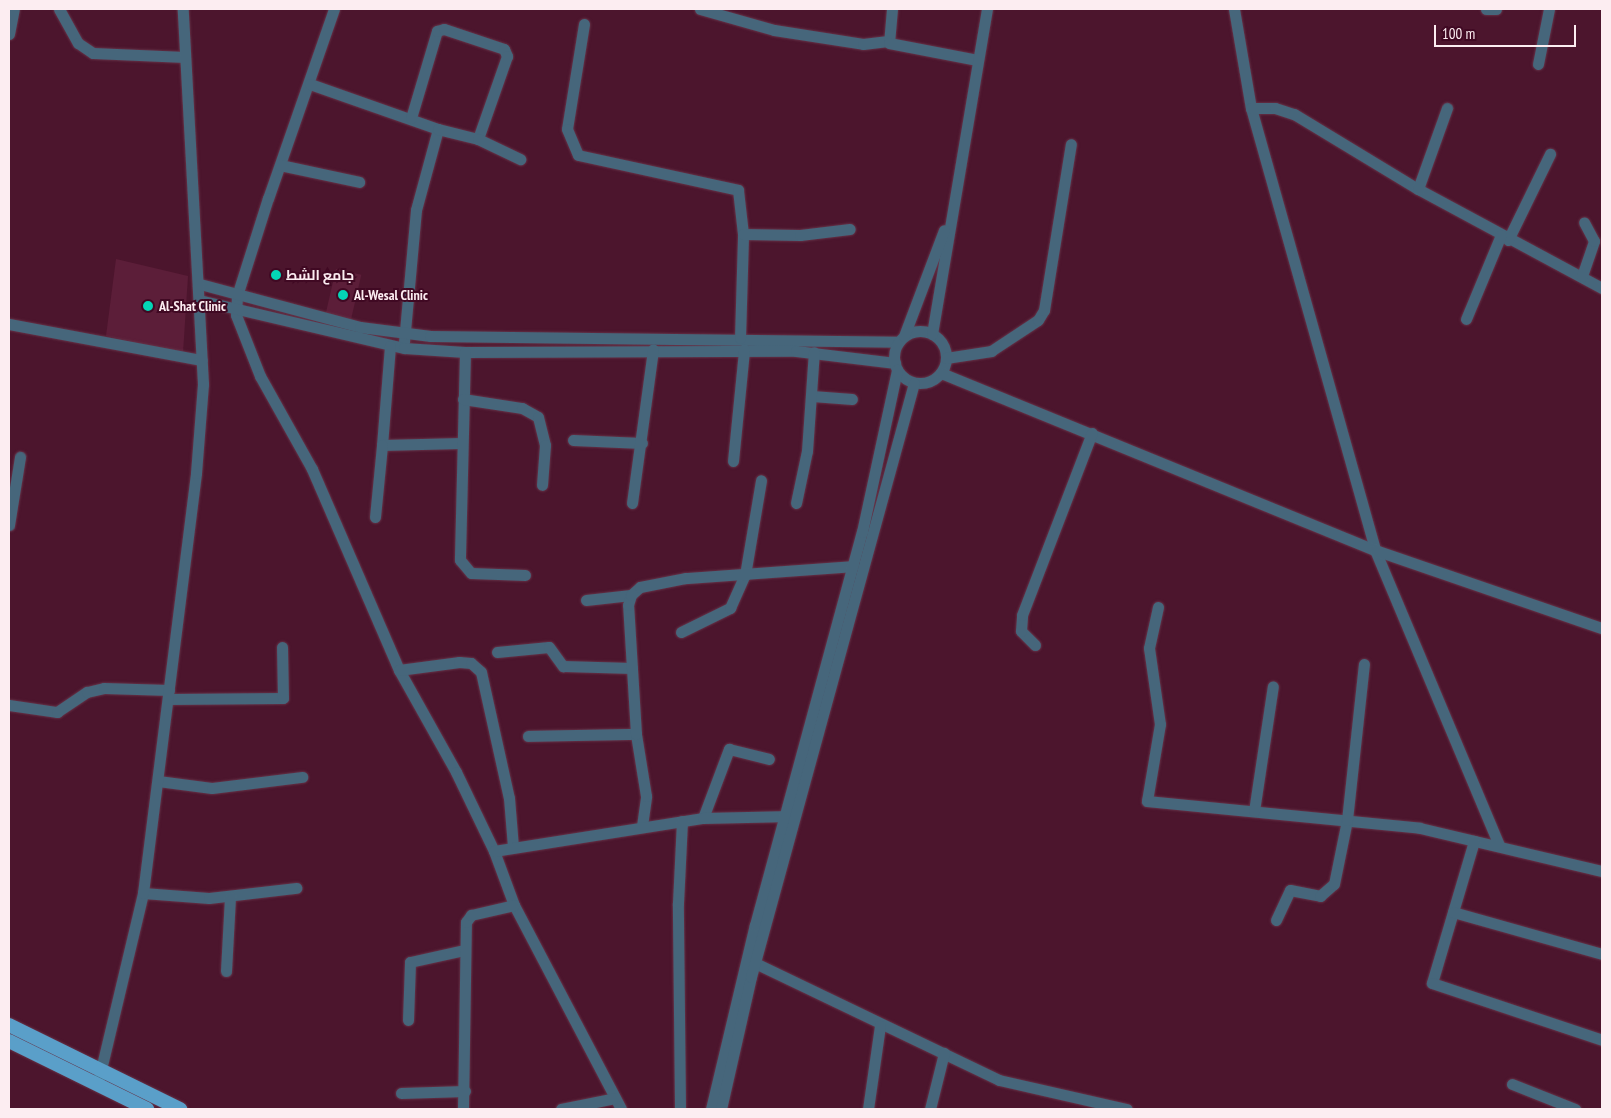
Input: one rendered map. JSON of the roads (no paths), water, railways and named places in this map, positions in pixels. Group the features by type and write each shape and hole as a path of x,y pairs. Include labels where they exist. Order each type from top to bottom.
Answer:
{"main road":[{"path":"9,1025 153,1096 165,1106 180,1109"},
{"path":"9,1041 147,1109"}],"street":[{"path":"9,34 14,9"},
{"path":"59,9 78,43 93,52 185,57"},
{"path":"96,1085 102,1071 143,893 188,555 202,360 200,284 183,9"},
{"path":"334,9 310,84 280,165 238,296 236,311 260,376 312,469 399,670 494,851 514,906 621,1109"},
{"path":"697,9 774,30 863,44 886,41 977,60"},
{"path":"886,41 892,9"},
{"path":"932,334 948,219 988,9"},
{"path":"1234,9 1251,108 1375,550 1436,703 1487,811 1499,846"},
{"path":"1486,9 1496,9"},
{"path":"1538,64 1549,9"},
{"path":"584,24 567,129 578,155 738,190 743,234 740,338"},
{"path":"411,118 437,31 444,29 496,45 507,56 478,139"},
{"path":"310,84 438,129 478,139 520,159"},
{"path":"1251,108 1275,108 1294,114 1418,189 1505,238 1582,276 1602,288"},
{"path":"1418,189 1447,108"},
{"path":"404,348 416,210 438,129"},
{"path":"946,358 991,351 1038,320 1044,310 1071,144"},
{"path":"1466,319 1505,238 1550,154"},
{"path":"280,165 358,182"},
{"path":"721,1109 790,816 853,566 901,339 948,219"},
{"path":"1582,276 1594,241 1584,222"},
{"path":"743,234 800,235 850,229"},
{"path":"199,300 292,325 404,348 465,352 653,349 814,352 896,367 914,383 930,382 941,372 946,358 943,344 932,334 918,331 901,339 405,334 295,311 200,284"},
{"path":"292,325 295,311"},
{"path":"9,324 202,360"},
{"path":"375,517 390,346"},
{"path":"632,503 642,442 653,349"},
{"path":"733,461 744,350"},
{"path":"465,352 461,443 463,568 477,574 525,575"},
{"path":"796,503 807,451 814,352"},
{"path":"941,372 1375,550 1602,628"},
{"path":"711,1109 790,816 914,383"},
{"path":"812,396 852,400"},
{"path":"463,400 522,408 538,417 545,445 542,485"},
{"path":"1035,645 1021,631 1022,615 1092,433"},
{"path":"573,440 642,442"},
{"path":"382,446 461,443"},
{"path":"9,524 20,457"},
{"path":"681,632 727,613 745,575 761,480"},
{"path":"586,600 631,595 640,586 656,583 853,566"},
{"path":"631,595 632,668 636,734 646,796 642,826"},
{"path":"1158,607 1149,648 1160,724 1145,798 1149,803 1254,811 1420,828 1602,871"},
{"path":"9,705 56,712 87,692 104,688 169,695 283,698 282,647"},
{"path":"497,652 549,647 562,666 632,668"},
{"path":"399,670 459,662 471,663 481,672 509,798 513,847"},
{"path":"1276,920 1290,890 1320,896 1334,884 1347,820 1364,664"},
{"path":"1254,811 1273,686"},
{"path":"528,736 636,734"},
{"path":"703,818 729,749 769,759"},
{"path":"158,781 212,788 302,777"},
{"path":"494,851 642,826 703,818 790,816"},
{"path":"680,1109 678,903 682,821"},
{"path":"1474,840 1432,983 1602,1040"},
{"path":"143,893 230,897 296,888"},
{"path":"226,971 230,897"},
{"path":"463,1109 465,1091 464,950 466,922 471,915 514,906"},
{"path":"1453,912 1602,954"},
{"path":"408,1020 410,962 464,950"},
{"path":"755,963 880,1026 1027,1090 1086,1097 1127,1109"},
{"path":"868,1109 880,1026"},
{"path":"930,1109 944,1053"},
{"path":"1512,1084 1575,1109"},
{"path":"400,1093 465,1091"},
{"path":"147,1109 153,1096"},
{"path":"561,1109 615,1098"}],"place":[{"name":"جامع الشط","path":"276,275"},
{"name":"Al-Wesal Clinic","path":"343,295"},
{"name":"Al-Shat Clinic","path":"148,306"}]}
